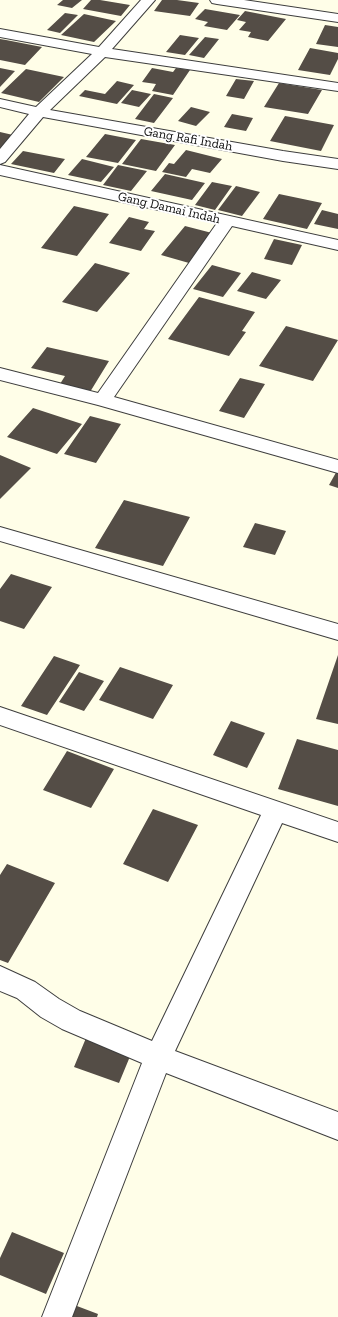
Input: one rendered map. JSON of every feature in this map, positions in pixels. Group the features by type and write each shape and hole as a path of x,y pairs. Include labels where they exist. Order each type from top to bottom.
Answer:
{"street":[{"path":"0,159 39,112 102,52 148,0"},
{"path":"217,0 338,18"},
{"path":"0,33 102,52 338,87"},
{"name":"Gang Rafi Indah","path":"0,103 39,112 284,156 338,164"},
{"name":"Gang Damai Indah","path":"0,170 338,245"},
{"path":"103,400 227,221"},
{"path":"0,374 103,400 338,467"},
{"path":"0,534 338,632"},
{"path":"0,716 338,832"},
{"path":"57,1317 158,1056 275,811"},
{"path":"0,978 26,990 50,1008 70,1020 338,1126"}],"building":[{"path":"63,0 82,0 72,8 57,5"},
{"path":"91,0 130,5 121,16 83,9"},
{"path":"162,0 177,0 199,3 190,16 154,11"},
{"path":"205,9 240,15 227,30 204,26 208,22 195,19"},
{"path":"245,11 286,19 268,41 248,37 251,32 239,30 246,22 237,20"},
{"path":"65,13 78,15 60,33 47,30"},
{"path":"84,14 116,21 94,42 61,35"},
{"path":"325,25 338,27 338,47 316,44"},
{"path":"180,35 199,38 185,55 166,52"},
{"path":"205,37 219,39 204,58 189,55"},
{"path":"0,39 42,47 25,65 0,60"},
{"path":"310,48 338,53 338,59 330,75 298,70"},
{"path":"0,68 15,71 0,87"},
{"path":"152,68 173,72 176,68 190,70 173,95 152,91 156,84 142,82"},
{"path":"26,69 64,77 39,102 1,93"},
{"path":"236,79 254,81 244,99 226,96"},
{"path":"117,81 134,85 117,104 79,96 85,90 105,94"},
{"path":"279,83 322,90 308,114 264,107"},
{"path":"132,90 151,94 139,107 121,103"},
{"path":"154,94 173,98 154,123 135,119"},
{"path":"191,107 210,112 196,126 178,121"},
{"path":"232,114 253,118 246,131 224,127"},
{"path":"285,116 334,125 321,151 270,141"},
{"path":"0,132 13,135 0,150"},
{"path":"105,134 136,140 118,163 86,157"},
{"path":"141,139 175,145 156,171 122,164"},
{"path":"186,150 222,159 210,173 192,169 186,177 162,172 169,163 174,164"},
{"path":"23,151 65,159 54,173 11,164"},
{"path":"82,159 114,167 101,182 68,175"},
{"path":"118,165 147,171 131,191 103,185"},
{"path":"165,174 205,183 192,200 151,191"},
{"path":"212,182 232,186 215,210 195,205"},
{"path":"236,186 260,192 242,216 218,210"},
{"path":"279,194 322,203 307,229 263,219"},
{"path":"74,206 109,214 77,256 41,248"},
{"path":"322,210 338,214 338,229 314,224"},
{"path":"129,217 149,222 144,229 155,231 141,251 109,243"},
{"path":"185,226 212,233 189,263 161,255"},
{"path":"274,239 302,245 292,265 264,259"},
{"path":"95,263 130,273 97,312 62,302"},
{"path":"212,265 241,273 223,297 193,289"},
{"path":"252,272 281,280 266,299 237,291"},
{"path":"199,297 255,312 242,331 246,332 229,356 168,339"},
{"path":"286,326 338,340 313,381 259,366"},
{"path":"47,347 109,361 90,392 60,384 65,376 31,368"},
{"path":"240,378 265,384 244,418 219,411"},
{"path":"33,408 82,424 57,454 7,437"},
{"path":"90,416 121,424 96,463 64,454"},
{"path":"0,455 31,468 0,499"},
{"path":"338,469 338,488 329,485"},
{"path":"124,500 190,517 163,566 95,548"},
{"path":"255,523 286,531 275,555 243,547"},
{"path":"11,574 52,587 24,629 0,621 0,589"},
{"path":"338,655 338,724 316,719"},
{"path":"54,656 80,665 47,715 21,706"},
{"path":"120,667 173,685 153,719 99,700"},
{"path":"79,672 104,681 84,711 59,702"},
{"path":"231,721 265,733 247,768 213,755"},
{"path":"297,739 338,750 338,806 278,789"},
{"path":"67,751 114,769 91,808 43,790"},
{"path":"153,809 198,825 168,882 123,864"},
{"path":"7,864 55,883 8,963 0,960 0,875"},
{"path":"86,1038 131,1054 119,1083 74,1067"},
{"path":"12,1232 64,1253 46,1294 0,1275 0,1258"},
{"path":"69,1303 98,1314 97,1317 64,1317"}]}
